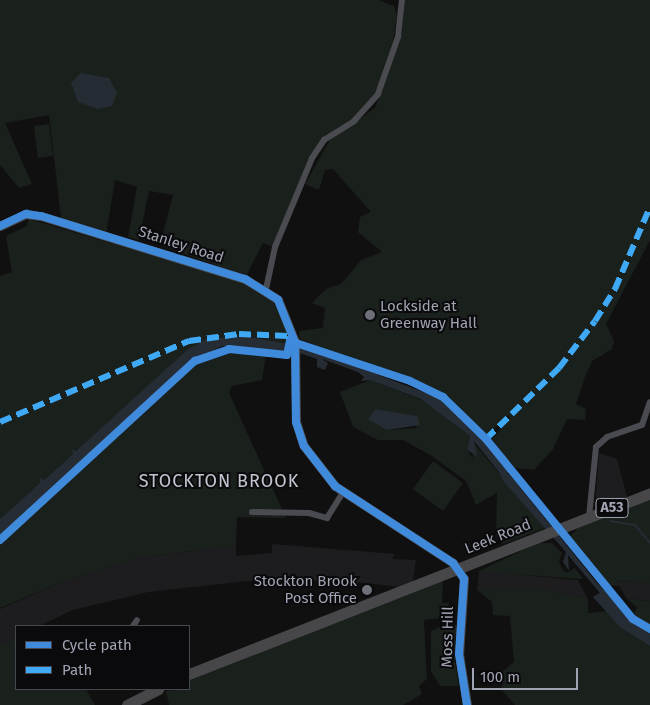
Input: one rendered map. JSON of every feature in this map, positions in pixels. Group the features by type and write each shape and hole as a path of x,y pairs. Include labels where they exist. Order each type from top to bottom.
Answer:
{"highway":[{"name":"Leek Road","path":"190,674 650,493"},
{"path":"127,705 156,690"}],"street":[{"path":"402,0 398,37 378,94 354,121 324,140 312,158 277,241 266,289 278,300 294,342 292,356 296,422 304,446 343,492 459,569"},
{"name":"Stanley Road","path":"0,226 26,214 41,216 101,238 179,257 266,289"},
{"path":"642,425 650,402"},
{"path":"589,517 596,447 608,437 650,422"},
{"path":"252,512 308,512 327,518 343,492"},
{"name":"Moss Hill","path":"459,569 464,579 459,654 466,705"},
{"path":"133,625 137,620"}],"shaded area":[{"path":"0,0 379,0 394,6 397,15 393,42 376,93 352,120 322,140 273,247 263,243 246,276 160,245 173,195 149,191 139,240 128,237 137,187 115,180 106,235 61,218 49,115 5,123 32,184 19,188 0,165"},
{"path":"404,0 650,0 650,240 606,324 614,341 612,349 592,361 585,377 576,404 586,409 585,420 567,419 553,449 534,470 514,468 492,439 510,419 508,415 486,437 447,397 300,339 299,331 323,328 325,308 312,303 326,289 341,284 361,260 382,252 358,232 360,217 371,212 333,169 325,170 319,190 305,184 330,140 375,108 402,32"},
{"path":"81,73 109,78 117,93 112,106 98,109 78,102 71,83"},
{"path":"49,124 53,156 38,158 34,126"},
{"path":"29,219 247,283 273,300 287,332 287,343 243,336 195,345 76,451 73,448 73,454 0,519 0,276 12,272 6,236 27,226"},
{"path":"243,336 302,346 439,398 475,431 482,442 474,440 477,456 467,450 470,436 421,399 370,380 361,381 364,377 358,372 322,359 328,363 325,370 317,367 317,359 296,352 222,346 185,365 0,537 0,519 40,483 40,478 44,480 73,454 72,449 76,451 187,350 206,339"},
{"path":"246,351 266,355 262,380 232,386 229,393 286,518 237,517 236,546 141,557 62,582 0,608 0,543 195,365 219,353"},
{"path":"370,380 432,404 454,420 470,436 467,450 473,458 473,442 545,528 503,544 496,536 497,493 476,505 466,481 432,456 403,440 378,440 353,427 340,392","holes":["376,409 411,415 417,428 387,430"]},
{"path":"376,409 417,416 420,425 387,430 368,419"},
{"path":"599,453 617,459 627,497 595,509"},
{"path":"433,461 463,483 443,511 413,489"},
{"path":"495,465 510,475 596,582 633,620 650,631 650,646 621,628 593,597 600,593 568,555 569,571 563,562 566,552 504,482"},
{"path":"650,499 650,583 616,581 619,586 607,585 569,537 578,528"},
{"path":"538,543 552,543 562,553 559,561 562,569 567,573 575,568 583,579 477,572"},
{"path":"272,544 395,554 392,559 416,560 413,581 400,587 329,579 295,583 266,579 148,592 73,610 41,625 15,625 15,638 0,645 0,609 62,582 141,557 236,546 236,556 272,553"},
{"path":"479,571 578,580 588,599 547,590 477,590"},
{"path":"443,581 442,603 449,603 448,617 424,620 427,679 419,686 422,694 403,705 169,705 166,691 190,690 190,681"},
{"path":"616,581 650,583 650,601 627,599"},
{"path":"477,590 547,590 588,599 588,613 608,611 621,628 650,646 650,705 515,705 501,689 504,679 492,680 514,662 510,616 493,615 492,602"},
{"path":"627,599 650,601 650,627 639,621 634,614 637,607"},
{"path":"449,622 457,626 454,654 459,686 440,686 431,671 431,631"},
{"path":"15,638 15,690 87,690 95,705 0,705 0,645"}],"waterway":[{"path":"475,436 504,472"},
{"path":"610,521 635,525 650,543"}],"marked path":[{"path":"486,439 559,368 595,321 615,289 650,207"},
{"path":"0,422 189,341 239,334 288,336 290,341"}],"cycle path":[{"path":"0,226 26,214 41,216 245,279 278,300 295,342 296,422 304,446 335,486 453,563 464,579 459,654 467,705"},
{"path":"0,540 195,361 229,349 287,355 290,341 410,381 443,397 486,439 633,619 650,629"}],"place":[{"name":"Lockside at Greenway Hall","path":"370,315"},
{"name":"Stockton Brook Post Office","path":"367,590"}],"district":[{"name":"STOCKTON BROOK","path":"219,481"}]}
